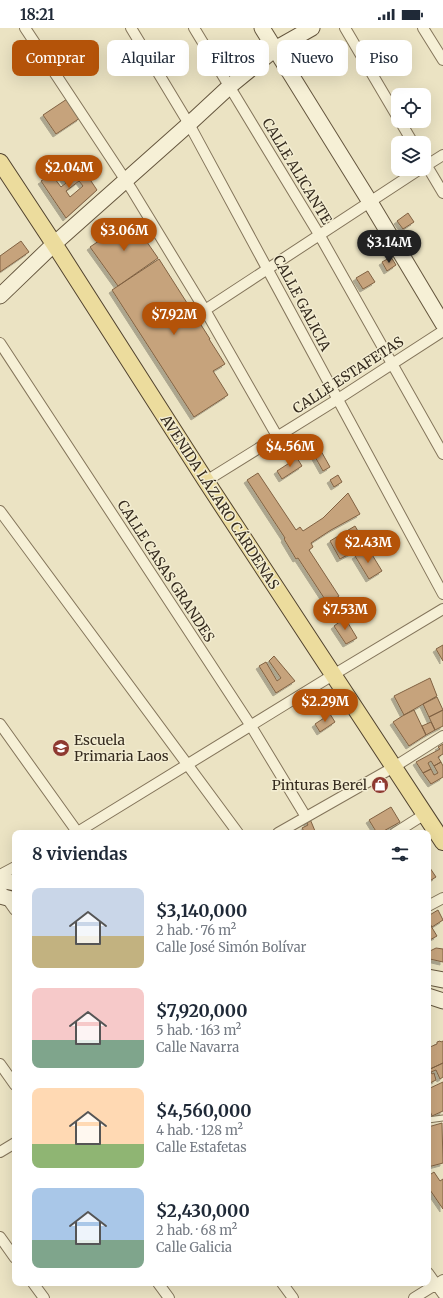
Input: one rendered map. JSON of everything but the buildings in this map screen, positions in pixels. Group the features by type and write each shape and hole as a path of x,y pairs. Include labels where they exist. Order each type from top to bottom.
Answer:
{"main road":[{"name":"AVENIDA LÁZARO CÁRDENAS","path":"0,162 206,481 443,842"}],"street":[{"path":"25,28 126,181 205,310 277,436"},
{"name":"CALLE GALICIA","path":"131,28 189,124 443,594"},
{"name":"CALLE ALICANTE","path":"194,28 320,236 443,454"},
{"path":"262,28 370,202 443,324"},
{"path":"0,296 54,244 126,181 230,86 275,48 312,28"},
{"path":"345,28 391,106"},
{"path":"423,28 443,60"},
{"path":"431,161 443,155"},
{"path":"431,175 443,193"},
{"path":"205,310 268,268 320,236 408,176"},
{"name":"CALLE ESTAFETAS","path":"206,481 338,399 443,330"},
{"name":"CALLE CASAS GRANDES","path":"0,343 251,726 306,817"},
{"path":"0,511 236,830"},
{"path":"82,830 443,609"},
{"path":"0,724 75,830"},
{"path":"283,830 394,767 443,736"},
{"path":"400,830 425,814"},
{"path":"0,875 12,869"},
{"path":"0,880 12,882"},
{"path":"5,896 12,906"},
{"path":"431,904 443,898"},
{"path":"431,978 443,980"},
{"path":"431,997 443,1000"},
{"path":"0,1064 12,1080"},
{"path":"0,1152 12,1145"},
{"path":"0,1237 12,1254"},
{"path":"431,1275 440,1282 443,1294"},
{"path":"414,1298 440,1282"},
{"path":"35,1286 44,1298"},
{"path":"160,1286 169,1298"},
{"path":"284,1286 293,1298"}],"lane":[{"path":"431,1120 443,1118"}],"place":[{"name":"Escuela Primaria Laos","path":"61,748"},
{"name":"Pinturas Berel","path":"380,785"}]}
